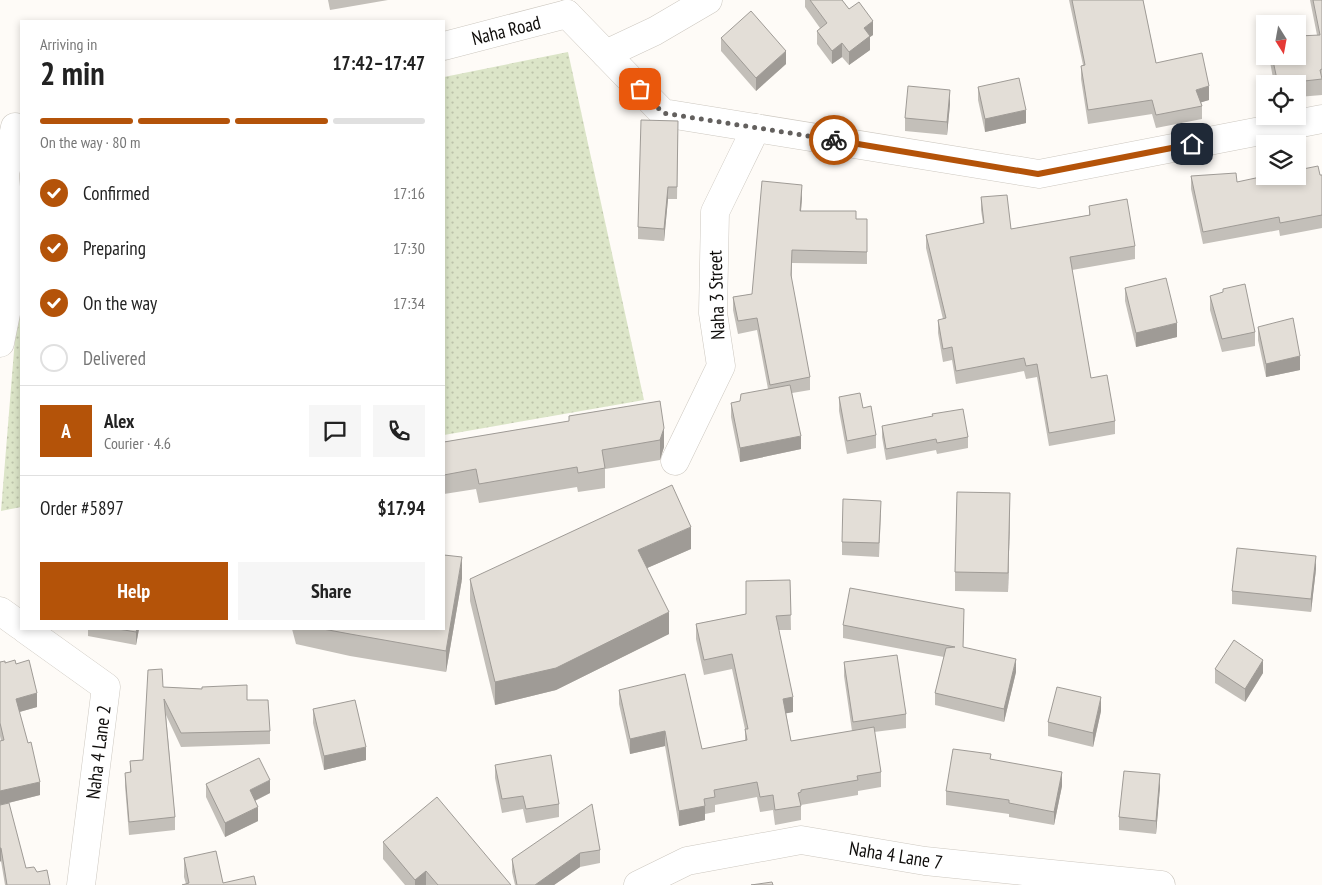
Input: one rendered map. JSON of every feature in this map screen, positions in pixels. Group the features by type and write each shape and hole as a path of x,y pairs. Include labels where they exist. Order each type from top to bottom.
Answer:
{"street":[{"path":"606,54 655,31 708,0"},
{"path":"568,7 606,54 663,113 1038,174 1322,119"},
{"name":"Naha Road","path":"445,46 568,7"},
{"path":"0,343 13,279 5,174 12,124"},
{"name":"Naha 3 Street","path":"675,461 721,366 713,313 715,212 756,128"},
{"path":"0,610 20,625"},
{"name":"Naha 4 Lane 2","path":"26,630 106,687 81,885"},
{"name":"Naha 4 Lane 7","path":"638,885 687,861 801,840 925,861 1161,885"}],"green space":[{"path":"568,52 644,400 445,435 445,77"},
{"path":"20,277 20,507 1,511"}],"building":[{"path":"810,0 842,0 849,9 859,2 873,21 864,28 870,36 849,52 842,43 832,51 817,31 827,23"},
{"path":"1072,0 1143,0 1156,63 1202,53 1209,86 1196,90 1202,106 1156,115 1152,100 1088,110 1081,66 1085,65"},
{"path":"1313,0 1322,0 1322,69 1320,70 1322,79 1306,81 1306,75 1276,75 1274,65 1306,65 1306,36 1320,35"},
{"path":"751,11 786,51 756,78 721,38"},
{"path":"1019,78 1026,110 985,119 978,87"},
{"path":"908,86 950,90 947,122 905,118"},
{"path":"641,120 678,121 677,187 668,187 664,229 638,227"},
{"path":"1318,166 1320,175 1322,175 1322,215 1280,223 1279,217 1203,232 1191,176 1236,173 1237,182 1256,178 1256,185 1306,185 1306,168"},
{"path":"762,181 802,185 800,211 856,211 856,219 867,219 867,252 792,250 791,275 810,377 770,385 757,318 738,321 733,297 752,294"},
{"path":"1007,195 1011,229 1090,215 1089,206 1127,199 1135,246 1070,257 1091,378 1107,375 1115,421 1049,433 1037,364 1026,366 1024,358 956,371 952,347 943,349 938,320 946,318 926,235 984,223 981,197"},
{"path":"1166,278 1177,323 1136,333 1125,288"},
{"path":"1245,284 1255,332 1222,339 1210,296 1223,292 1223,289"},
{"path":"1293,318 1300,356 1266,364 1258,327"},
{"path":"790,385 801,436 740,448 731,403 740,401 741,394"},
{"path":"860,393 863,408 871,406 876,435 847,441 839,397"},
{"path":"660,401 664,428 660,440 602,450 605,468 578,473 577,467 479,484 476,469 445,475 445,442 569,421 569,416"},
{"path":"963,409 968,437 937,443 936,439 886,449 882,426"},
{"path":"672,485 691,527 638,550 669,612 556,668 495,682 470,579"},
{"path":"957,492 1010,493 1008,573 955,572"},
{"path":"843,499 881,501 879,543 842,542"},
{"path":"1237,548 1316,556 1311,599 1232,591"},
{"path":"445,555 462,557 446,651 329,630 445,630"},
{"path":"790,580 791,615 776,616 793,697 783,699 791,741 874,727 881,772 857,776 858,780 801,790 798,793 801,806 775,810 773,795 760,797 757,782 714,790 715,797 704,799 705,806 679,811 665,731 630,739 619,690 685,674 702,749 747,740 745,729 748,729 732,654 704,660 696,624 746,614 746,581"},
{"path":"850,588 964,609 963,647 1016,659 1004,709 935,693 946,648 955,647 843,625"},
{"path":"1234,640 1263,660 1245,689 1215,669"},
{"path":"897,655 906,714 853,722 844,662"},
{"path":"15,660 16,664 29,660 37,693 16,699 28,743 31,742 40,782 0,791 0,741 4,740 0,723 0,662 5,661 5,663"},
{"path":"162,669 163,687 202,689 202,687 247,685 247,700 268,700 270,731 181,733 164,699 175,817 129,822 125,773 131,772 130,761 143,760 148,670"},
{"path":"1057,687 1101,697 1093,733 1048,722"},
{"path":"355,700 366,747 324,756 313,709"},
{"path":"953,749 991,754 990,759 1062,772 1054,812 1009,803 1009,800 946,791"},
{"path":"551,755 559,804 526,809 523,796 502,799 495,765"},
{"path":"259,758 270,780 250,790 258,807 225,823 206,784"},
{"path":"1124,771 1160,774 1156,821 1119,817"},
{"path":"437,797 511,885 438,885 426,871 415,880 383,842"},
{"path":"9,803 26,868 34,867 37,872 47,870 50,885 7,885 0,848 0,805"},
{"path":"592,804 600,850 580,853 535,885 517,885 512,859"},
{"path":"216,851 223,883 254,876 256,885 182,885 189,883 184,858"},
{"path":"772,882 773,885 751,885"}],"way so far":[{"path":"640,89 663,113 834,140"}],"route":[{"path":"834,140 1038,174 1192,144"}]}
